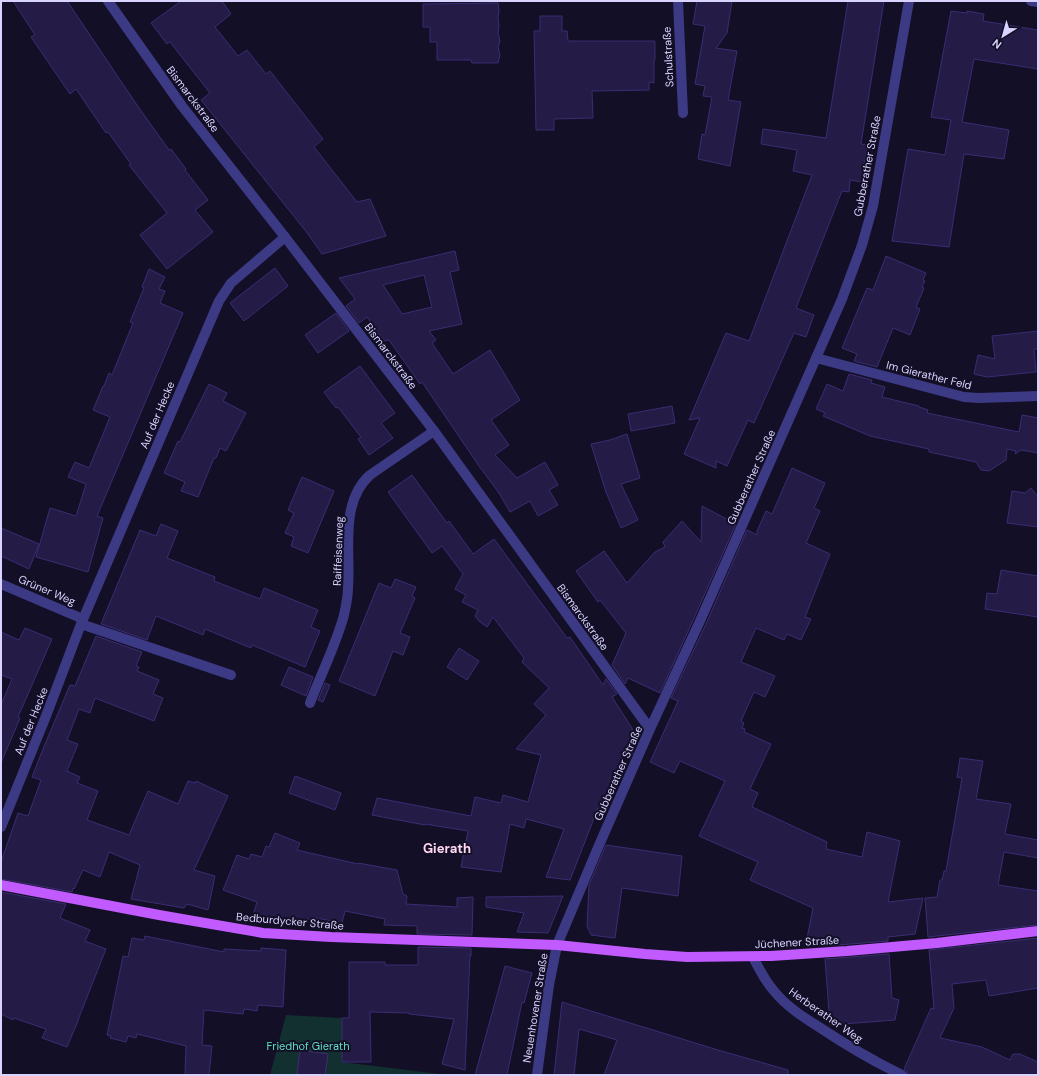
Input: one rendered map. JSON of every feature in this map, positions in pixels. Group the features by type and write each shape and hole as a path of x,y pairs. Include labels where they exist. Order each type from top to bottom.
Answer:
{"main road":[{"name":"Bedburdycker Straße","path":"1,886 159,915 263,932 330,937 557,945"},
{"name":"Jüchener Straße","path":"557,945 676,957 753,957 877,949 1038,931"}],"street":[{"name":"Bismarckstraße","path":"108,1 182,106 434,431 650,729"},
{"name":"Schulstraße","path":"678,1 683,113"},
{"name":"Gubberather Straße","path":"557,945 650,729 704,613 842,299 856,262 873,206 909,1"},
{"path":"1031,1 1038,2"},
{"name":"Auf der Hecke","path":"1,826 46,716 82,621 219,301 231,283 285,237"},
{"name":"Im Gierather Feld","path":"816,358 964,397 1038,396"},
{"name":"Raiffeisenweg","path":"310,703 336,639 344,614 348,589 350,519 352,507 358,490 370,475 434,431"},
{"name":"Grüner Weg","path":"1,584 82,621"},
{"path":"82,621 232,675"},
{"name":"Neuenhovener Straße","path":"537,1075 549,985 557,945"},
{"name":"Herberather Weg","path":"753,957 772,990 781,1000 841,1042 902,1075"}],"green space":[{"name":"Friedhof Gierath","path":"286,1015 342,1018 342,1062 448,1075 270,1075"}],"building":[{"path":"13,1 67,1 139,108 169,150 171,149 208,200 195,210 213,232 167,269 140,235 167,213 129,165 131,164 108,132 106,133 76,89 70,94 31,37 35,35"},
{"path":"181,1 222,1 231,14 215,27 238,56 247,50 266,74 270,71 323,139 314,147 357,202 370,199 386,236 322,254 308,234 201,100 210,93 170,42 167,44 151,23"},
{"path":"697,1 732,1 727,33 716,48 737,51 728,100 741,102 730,166 698,159 702,134 705,135 712,97 703,96 705,86 695,84 705,26 693,24"},
{"path":"848,1 884,1 861,144 867,145 862,182 850,180 849,192 842,191 796,308 814,315 806,337 794,333 754,423 748,420 727,466 716,461 716,468 684,454 700,418 689,420 726,333 749,341 812,175 793,171 797,150 761,144 763,129 826,138"},
{"path":"498,3 498,33 500,41 498,47 500,55 498,63 472,63 471,60 437,60 437,42 430,42 430,27 423,27 423,4"},
{"path":"951,11 967,13 967,11 984,14 983,21 1038,30 1038,69 974,59 962,122 1009,130 1004,159 964,154 949,247 892,241 908,149 945,155 951,120 931,117"},
{"path":"540,16 562,16 562,31 567,31 568,41 655,41 654,83 649,82 649,90 592,91 593,118 554,119 554,130 536,130 534,31 540,31"},
{"path":"455,251 459,270 450,272 462,324 429,331 436,340 432,343 453,374 490,350 520,400 491,420 509,445 495,455 517,478 545,462 558,485 549,490 558,505 538,516 530,501 510,512 499,493 422,382 420,384 389,340 384,341 367,317 359,323 346,306 355,299 339,278","holes":["424,275 432,307 402,314 383,285"]},
{"path":"886,256 926,273 923,280 925,281 922,287 924,288 916,307 920,309 910,335 893,328 877,367 854,361 857,354 842,348 867,288 873,290"},
{"path":"275,268 288,286 244,321 230,303"},
{"path":"149,269 165,277 159,289 165,291 160,303 183,313 97,516 103,518 88,572 36,557 50,508 76,516 86,484 68,477 75,462 89,468 110,417 93,410 109,373 112,375 133,323 130,322 144,288 142,287"},
{"path":"336,313 349,331 318,353 305,335"},
{"path":"1038,331 1038,349 1034,349 1036,372 987,377 974,374 978,355 995,359 992,336"},
{"path":"360,366 395,413 381,423 393,438 369,455 358,439 361,437 338,407 336,408 324,392"},
{"path":"849,374 872,380 871,383 885,387 882,397 919,406 928,410 927,413 1019,432 1022,415 1038,418 1038,453 1021,450 1015,454 1016,451 1007,449 1006,460 989,471 981,470 976,462 929,452 929,449 870,436 823,416 825,413 816,409 827,384 843,391"},
{"path":"209,384 227,393 223,401 246,413 226,451 220,448 216,458 214,458 198,497 181,491 185,482 164,473 178,441 180,442"},
{"path":"672,406 675,423 631,431 628,414"},
{"path":"627,434 640,478 621,484 638,520 621,528 606,492 591,444 610,440"},
{"path":"792,468 825,483 814,508 820,511 806,543 830,554 805,617 811,619 801,640 787,634 784,640 756,628 741,662 775,676 765,697 754,692 741,721 744,723 742,728 745,729 744,732 771,744 750,789 758,793 752,807 827,842 826,849 862,857 867,832 900,841 888,902 923,898 915,934 888,937 888,941 825,946 824,942 806,943 813,908 750,880 758,862 699,836 725,781 680,761 674,773 650,762 678,701 671,698 706,624 747,530 757,535 757,531 766,511 772,514"},
{"path":"412,475 447,523 449,521 473,554 494,539 567,638 570,637 603,685 606,679 617,694 612,697 632,728 634,750 632,754 625,751 600,809 598,808 570,880 546,877 564,829 526,819 524,828 510,824 501,872 461,867 468,831 372,815 377,798 471,816 475,797 501,803 503,795 528,802 541,755 516,749 546,715 534,704 549,688 522,662 524,658 493,617 487,627 475,616 478,610 462,602 466,595 455,589 463,574 442,546 432,553 388,492"},
{"path":"302,477 334,491 308,553 291,546 294,537 285,533 294,513 288,510"},
{"path":"1031,488 1038,497 1038,527 1007,523 1012,491 1025,493"},
{"path":"702,506 736,524 660,693 628,678 625,684 612,665 626,633 600,600 598,602 576,571 604,551 627,583 655,552 665,547 663,542 682,521 701,542"},
{"path":"161,524 178,531 167,558 215,577 214,581 260,599 264,588 318,610 311,627 320,631 305,667 252,645 251,648 205,629 203,635 156,616 147,640 101,624 140,530 156,536"},
{"path":"1,528 39,544 29,569 1,556"},
{"path":"1001,570 1038,576 1038,617 985,609 987,593 997,594"},
{"path":"395,579 416,587 412,596 415,598 400,633 410,637 403,655 393,651 375,696 339,681 379,583 391,588"},
{"path":"25,628 52,639 18,717 20,718 1,763 1,705 12,679 1,675 1,632 19,640"},
{"path":"96,636 142,652 136,666 139,667 137,671 159,680 153,694 163,698 154,721 95,698 90,713 79,709 67,740 78,744 67,771 80,777 77,783 98,791 87,820 129,835 148,791 178,804 188,781 195,783 196,781 228,796 194,870 215,876 208,910 187,904 184,908 131,899 140,865 109,852 100,877 83,870 72,892 1,879 1,862 18,813 28,816 41,780 32,777 70,685 75,686"},
{"path":"459,648 479,661 467,680 447,667"},
{"path":"289,667 313,677 306,696 281,685"},
{"path":"325,683 330,685 323,702 318,700"},
{"path":"960,758 983,761 976,799 1011,804 1005,834 1038,840 1038,858 1004,852 998,885 1038,891 1038,925 928,937 925,898 937,897 940,880 942,880 944,871 946,871 962,778 957,777"},
{"path":"295,776 341,793 335,810 289,793"},
{"path":"275,833 300,843 297,850 358,864 397,870 403,894 407,896 406,904 457,907 457,898 473,897 472,935 417,934 417,926 384,925 385,919 345,911 342,923 316,918 316,921 306,919 305,922 287,921 287,924 253,915 257,902 223,890 237,855 249,859 251,854 262,857 266,846 269,847"},
{"path":"606,845 682,856 678,896 622,888 615,938 591,935 587,926 589,885"},
{"path":"1,892 66,904 60,918 90,930 85,941 106,949 67,1047 42,1038 46,1029 14,1018 13,1020 1,1014"},
{"path":"563,896 548,933 517,932 524,913 486,907 486,897"},
{"path":"145,936 224,952 224,949 261,951 261,948 286,950 283,1007 258,1005 257,1011 244,1009 243,1014 204,1010 202,1045 212,1046 209,1075 185,1075 186,1046 137,1034 136,1038 128,1036 126,1042 110,1038 111,1036 107,1035 123,956 128,957 132,938 144,940"},
{"path":"1038,938 1038,988 989,996 986,980 952,984 954,1008 940,1038 982,1047 1010,1060 1013,1054 1020,1054 1038,1062 1038,1075 908,1075 907,1071 904,1069 931,1008 934,1009 929,950"},
{"path":"418,947 471,948 465,1070 442,1064 454,1019 409,1013 370,1012 371,1062 342,1062 342,1018 349,1018 349,962 385,962 385,965 418,965"},
{"path":"889,954 892,998 899,1000 895,1020 830,1025 825,959"},
{"path":"505,966 532,973 524,1003 522,1002 507,1075 475,1075"},
{"path":"562,1002 788,1070 788,1075 604,1075 617,1040 579,1029 574,1075 554,1075"},
{"path":"300,1050 328,1054 325,1075 297,1075"}],"district":[{"name":"Gierath","path":"447,848"}]}
